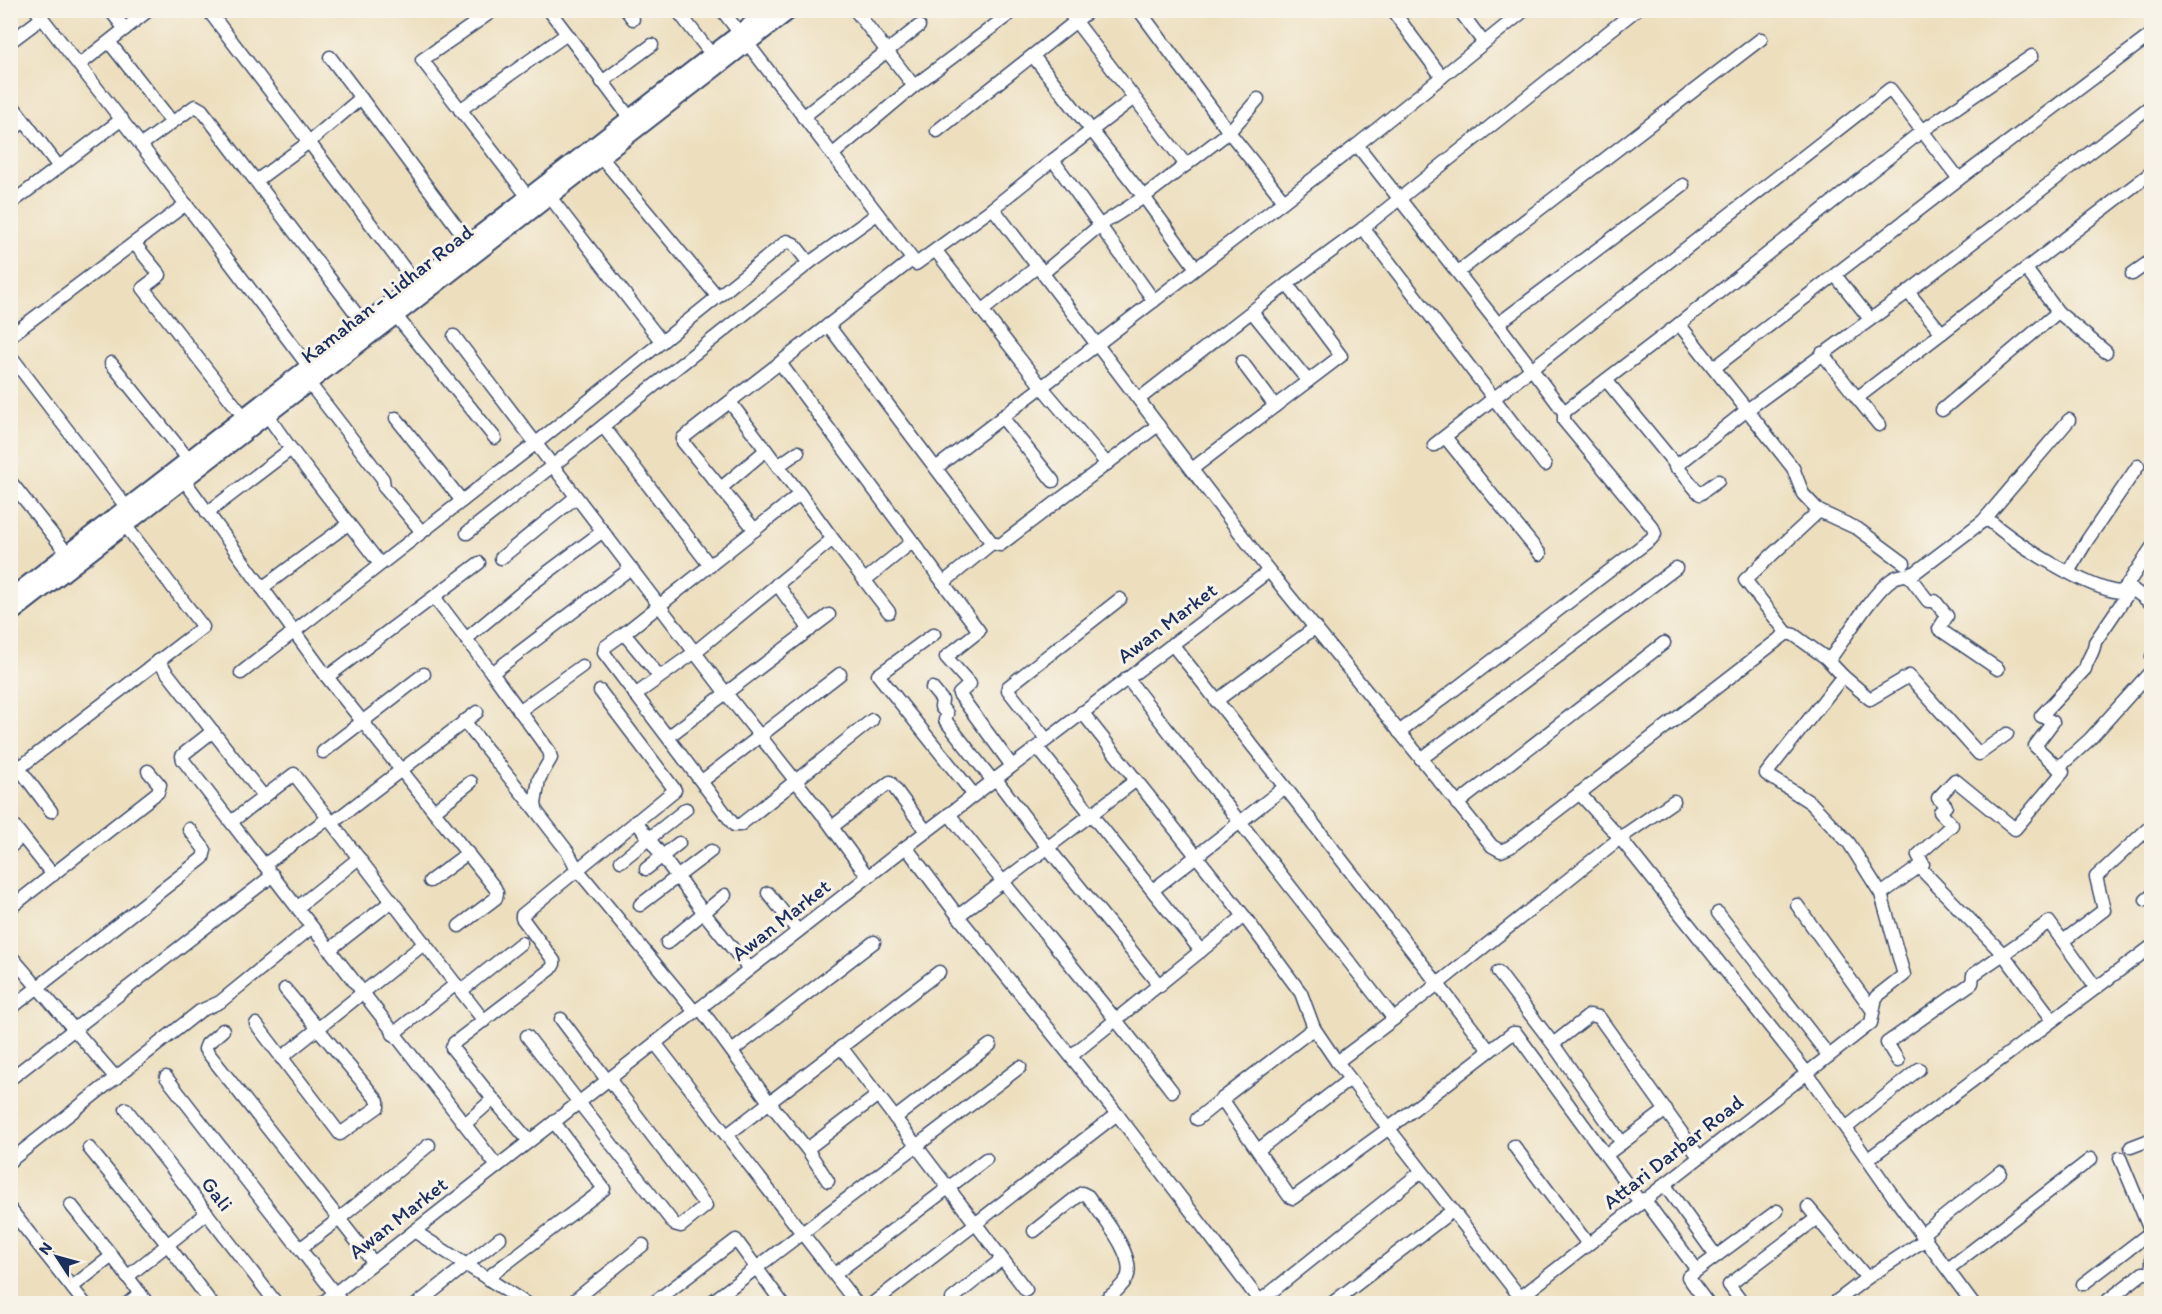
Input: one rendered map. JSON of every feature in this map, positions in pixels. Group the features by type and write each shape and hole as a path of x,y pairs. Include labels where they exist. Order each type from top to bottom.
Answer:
{"main road":[{"name":"Kamahan - Lidhar Road","path":"12,594 68,554 244,417 396,316 601,157 743,39 770,10"},
{"name":"Kamahan - Lidhar Road","path":"10,614 267,416 364,324 630,118 712,55 790,10"}],"street":[{"path":"110,10 125,29"},
{"path":"79,65 149,10"},
{"path":"208,10 416,284"},
{"path":"494,10 422,60 528,197"},
{"path":"549,10 630,118"},
{"path":"677,10 712,55"},
{"path":"722,10 912,260 918,263 993,208 1134,98"},
{"path":"855,10 914,86"},
{"path":"832,155 914,86 1015,10"},
{"path":"1066,10 1186,165"},
{"path":"937,131 1090,10"},
{"path":"1139,10 1229,132 1284,201"},
{"path":"1392,10 1442,76"},
{"path":"1460,10 1484,43"},
{"path":"1139,399 1401,199 1636,10"},
{"path":"936,468 1357,145 1523,11"},
{"path":"10,42 39,14 186,204 383,479 384,487 422,532"},
{"path":"803,117 919,26"},
{"path":"460,110 567,34"},
{"path":"1714,368 2151,34"},
{"path":"1458,272 1761,39"},
{"path":"109,42 172,122"},
{"path":"602,82 652,45"},
{"path":"1033,56 1144,197 1196,268"},
{"path":"1564,412 1922,131 2032,56"},
{"path":"330,57 469,243"},
{"path":"1434,445 1890,90 1959,179"},
{"path":"256,181 309,142 361,98"},
{"path":"982,311 1099,226 1144,197 1229,132 1258,99"},
{"path":"10,102 59,167"},
{"path":"1675,467 2151,105"},
{"path":"141,145 195,106 202,110 364,324"},
{"path":"10,204 122,119"},
{"path":"10,132 24,121"},
{"path":"1357,145 1533,368 1564,412 1564,421 1653,528 1655,534 1399,732"},
{"path":"601,157 717,296"},
{"path":"1053,160 1154,301"},
{"path":"1857,399 2151,172"},
{"path":"1498,324 1683,186"},
{"path":"550,196 661,341"},
{"path":"10,336 186,204"},
{"path":"993,208 1269,571 1492,846 1501,850 1510,847 1787,633"},
{"path":"467,533 809,263 877,214"},
{"path":"1363,228 1545,465"},
{"path":"241,673 535,444 788,241 794,244 809,263"},
{"path":"134,243 160,275 143,288 244,417"},
{"path":"936,250 1041,386 1107,464"},
{"path":"755,530 683,442 683,438 912,260"},
{"path":"2132,274 2151,260"},
{"path":"2026,269 2058,312 2106,352"},
{"path":"1835,275 1870,319"},
{"path":"1192,469 1341,356 1287,284"},
{"path":"1908,291 1942,333"},
{"path":"1252,312 1308,381"},
{"path":"1942,410 2058,312"},
{"path":"396,316 495,438"},
{"path":"1679,324 1793,468 1803,494 1819,512 1858,529 1904,563"},
{"path":"828,326 992,543 1000,545 1158,425"},
{"path":"454,336 868,877"},
{"path":"1822,353 1879,425"},
{"path":"10,355 127,508"},
{"path":"1242,362 1275,406"},
{"path":"111,363 189,460"},
{"path":"780,363 979,631 946,655 970,684 959,694 1012,766"},
{"path":"1606,380 1675,467 1700,494 1718,481"},
{"path":"730,402 890,612"},
{"path":"267,416 380,564"},
{"path":"1002,417 1053,481"},
{"path":"396,418 462,501"},
{"path":"1826,658 1832,656 1876,595 1892,579 1909,576 1983,521 2069,420"},
{"path":"603,426 710,566"},
{"path":"1445,437 1540,554"},
{"path":"207,513 291,449"},
{"path":"721,488 766,450"},
{"path":"778,466 798,452"},
{"path":"2068,572 2138,466"},
{"path":"184,480 327,677 402,768 497,893 496,898 459,926"},
{"path":"10,481 68,554"},
{"path":"800,494 605,647 604,653 634,695 737,826 872,720"},
{"path":"501,558 576,497"},
{"path":"1819,512 1745,580 1787,633 1794,635 1826,658 1869,699 1909,676 1979,754 2007,734"},
{"path":"1983,521 1990,521 2057,567 2108,591 2120,592 2129,587"},
{"path":"262,588 348,524"},
{"path":"19,768 203,627 125,525"},
{"path":"467,638 532,584 603,531"},
{"path":"634,695 695,652 829,542 836,542"},
{"path":"865,579 912,542"},
{"path":"943,583 992,543"},
{"path":"1881,894 1923,864 1918,855 1952,825 1940,812 1946,806 1938,798 1955,780 2015,829 2063,772 2035,746 2053,722 2041,716 2085,669 2094,650 2095,642 2151,547"},
{"path":"327,677 479,563"},
{"path":"492,673 631,568"},
{"path":"1421,759 1676,568"},
{"name":"Awan Market","path":"321,1304 926,831 1269,571"},
{"path":"1909,576 1928,601 1935,601 1947,616 1940,629 1998,669"},
{"path":"777,584 810,630"},
{"path":"2129,587 2151,604"},
{"path":"434,597 467,638 549,751 551,758 539,779 535,804 537,812"},
{"path":"1120,599 1008,687 1008,690 1090,815 1201,951"},
{"path":"668,737 829,615"},
{"path":"1216,701 1316,627"},
{"path":"626,632 626,636 659,676"},
{"path":"934,634 878,675 974,795"},
{"path":"1457,804 1664,643"},
{"path":"1172,644 1489,1050"},
{"path":"158,661 264,797"},
{"path":"519,711 582,666"},
{"path":"2058,768 2090,739 2151,670"},
{"path":"323,752 424,674"},
{"path":"702,781 840,674"},
{"path":"1843,676 1766,774 1811,803 1849,843 1881,894 1904,975 1876,997 1873,1011"},
{"path":"1127,678 1394,1019"},
{"path":"932,688 942,700 941,706 947,714 945,720 1160,986"},
{"path":"528,1141 453,1048 454,1043 551,969 554,964 522,915 674,792 674,787 600,691"},
{"path":"264,865 330,820 477,712"},
{"path":"1082,712 1244,916 1301,993 1314,1028 1337,1062 1452,1210 1516,1300"},
{"path":"464,721 568,852 578,869 732,1051 807,1149 828,1181"},
{"path":"213,731 182,756 183,760 497,1166"},
{"path":"10,756 51,811"},
{"path":"231,822 298,770 330,820 484,1020"},
{"path":"10,908 158,792 160,784 148,771"},
{"path":"958,916 1135,781"},
{"path":"434,811 471,782"},
{"path":"832,827 890,782 926,831"},
{"path":"1153,890 1285,787"},
{"path":"1579,793 1620,838 1807,1073 1970,1302"},
{"path":"1337,1062 1438,985 1620,838 1674,801"},
{"path":"621,861 686,809"},
{"path":"949,814 1002,883 1117,1019 1172,1091"},
{"path":"10,821 53,875"},
{"path":"636,821 749,969"},
{"path":"2063,942 2104,910 2096,877 2151,825"},
{"path":"10,1009 203,858 205,849 189,829"},
{"path":"646,869 680,843"},
{"path":"906,847 958,916 1117,1114 1261,1302 1421,1172"},
{"path":"640,905 711,851"},
{"path":"430,881 468,853"},
{"path":"298,907 359,858"},
{"path":"1919,867 2003,954 2053,1020"},
{"path":"10,1079 273,875"},
{"path":"768,893 798,931"},
{"path":"667,943 725,895"},
{"path":"329,950 392,901"},
{"path":"1797,905 1873,1011"},
{"path":"1718,913 1829,1056"},
{"path":"1071,1056 1244,916"},
{"path":"1898,1061 1887,1043 1972,983 1973,975 2049,922 2096,988"},
{"path":"10,1161 200,1011 219,1002 312,927"},
{"path":"732,1051 874,942"},
{"path":"281,1058 424,943"},
{"path":"393,1034 521,943"},
{"path":"1868,1159 2151,946"},
{"path":"10,955 116,1077"},
{"path":"727,1135 939,972"},
{"path":"1498,972 1553,1044 1622,1143"},
{"path":"256,1024 340,1134 378,1107 378,1101 285,989"},
{"name":"Attari Darbar Road","path":"1516,1300 1859,1033 1871,1023 1873,1011"},
{"path":"1553,1044 1590,1015 1599,1017 1699,1157"},
{"path":"526,1036 674,1224 681,1226 704,1209 706,1206 704,1202 561,1019"},
{"path":"1197,1119 1314,1028"},
{"path":"223,1030 207,1044 205,1050 373,1262"},
{"path":"1222,1099 1289,1196 1293,1198 1388,1129 1489,1050 1516,1033 1606,1155 1697,1270"},
{"path":"655,1043 857,1304"},
{"path":"895,1118 990,1044"},
{"path":"841,1047 1026,1290"},
{"path":"709,1304 1020,1067"},
{"path":"1846,1128 1919,1069"},
{"path":"166,1077 343,1304"},
{"path":"1258,1150 1350,1079"},
{"path":"807,1149 878,1095"},
{"path":"465,1124 493,1099"},
{"name":"Gali","path":"126,1109 277,1304"},
{"path":"1606,1155 1666,1110"},
{"path":"872,1304 1117,1114"},
{"path":"487,1278 604,1189 554,1122"},
{"path":"2131,1147 2151,1139"},
{"path":"300,1248 429,1145"},
{"path":"1514,1146 1588,1244"},
{"path":"88,1148 167,1244 212,1304"},
{"path":"2083,1284 2151,1233 2120,1158"},
{"path":"835,1274 986,1159"},
{"path":"1948,1269 2091,1159"},
{"path":"1833,1304 1924,1237 2000,1172"},
{"path":"1664,1184 1716,1256"},
{"path":"1034,1231 1082,1193 1088,1196 1121,1244 1128,1260 1128,1275 1123,1285 1100,1304"},
{"path":"71,1205 148,1304"},
{"path":"1808,1207 1867,1278"},
{"path":"10,1209 85,1304"},
{"path":"1331,1304 1452,1210"},
{"path":"1708,1304 1688,1277 1777,1211"},
{"path":"127,1277 207,1213"},
{"path":"1743,1304 1729,1285 1817,1218"},
{"path":"414,1231 527,1304"},
{"path":"417,1304 500,1238"},
{"path":"652,1304 736,1240 783,1304"},
{"path":"570,1304 643,1245"},
{"path":"2151,1253 2151,1264"},
{"path":"72,1287 112,1256"},
{"path":"952,1299 1002,1259"},
{"path":"2103,1304 2143,1273 2151,1273"},
{"path":"127,1304 140,1293"}]}
